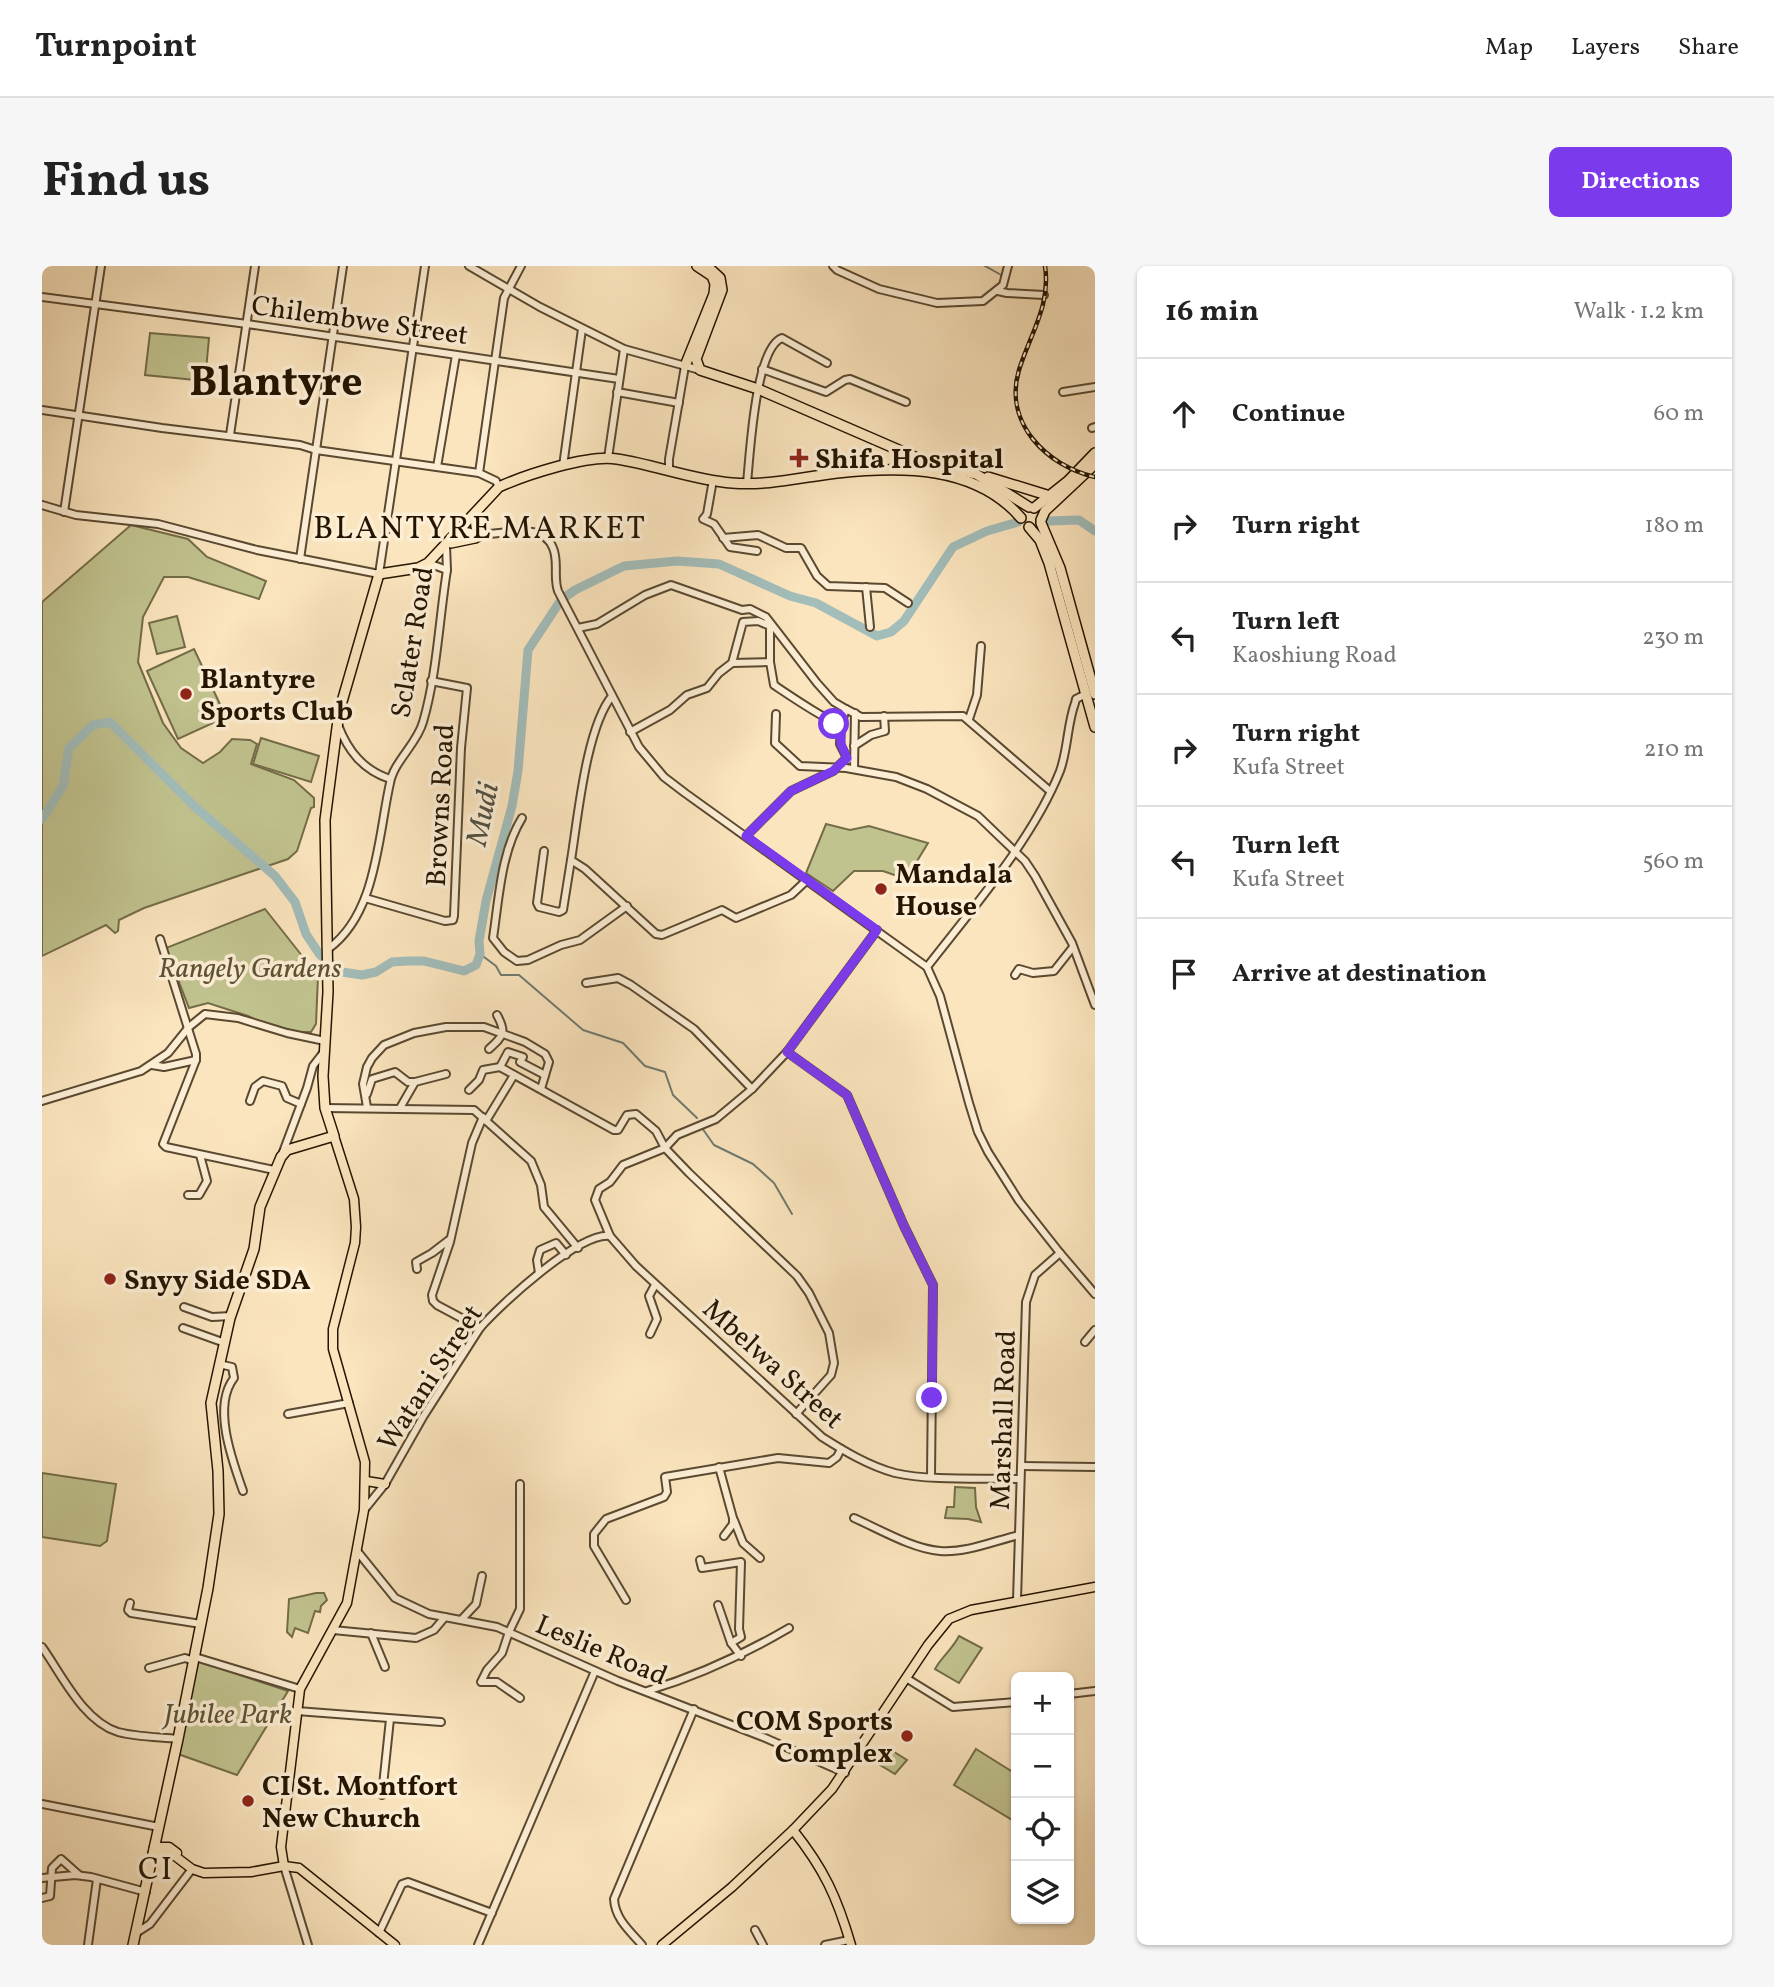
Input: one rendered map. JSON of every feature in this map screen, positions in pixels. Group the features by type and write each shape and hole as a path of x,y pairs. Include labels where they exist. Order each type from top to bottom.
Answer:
{"highway":[{"path":"685,366 716,289 712,276 697,266"},
{"path":"707,266 718,274 722,290 696,359 700,370 758,388 931,464 1050,496"},
{"path":"1021,518 1023,510 1032,508 1050,496 1095,453"},
{"path":"133,1945 195,1659 219,1514 211,1403 219,1364 231,1316 254,1249 260,1206 274,1170 287,1150 334,1136 326,1108 324,1052 328,992 325,820 337,724 379,574 418,568 428,563 499,487 563,466 608,458 713,480 747,483 788,481 875,470 931,472 958,477 992,493 1021,518 1040,540 1090,694"},
{"path":"1029,527 1037,527 1045,512 1095,464"},
{"path":"976,474 1032,508 1041,521 1060,568 1090,694 1095,727"},
{"path":"447,545 482,534 476,527 475,515"}],"main road":[{"path":"284,1866 281,1847 300,1689 347,1603 364,1510 366,1481 365,1462 333,1349 333,1329 355,1243 356,1215 354,1199 334,1136"},
{"path":"366,1481 385,1484"},
{"path":"663,1945 732,1887 793,1830 845,1773 928,1645 949,1619 971,1610 1095,1587"},
{"path":"793,1830 819,1863 828,1880 850,1942"},
{"path":"154,1850 169,1847 189,1866 216,1873 251,1872 284,1866 305,1870 395,1945"}],"street":[{"path":"64,512 101,266"},
{"path":"230,435 255,266"},
{"path":"300,559 343,266"},
{"path":"42,505 64,512 158,524 300,559 379,574 425,266"},
{"path":"469,266 582,329 624,349 700,370"},
{"path":"479,473 502,309 508,289 521,266"},
{"path":"833,266 879,289 937,303 983,301 1003,285 1008,266"},
{"path":"998,290 1044,295"},
{"name":"Chilembwe Street","path":"42,297 247,324 619,379"},
{"path":"563,466 582,329"},
{"path":"747,483 758,388 762,369 775,341 782,338 827,363"},
{"path":"608,458 624,349"},
{"path":"437,467 456,355"},
{"path":"669,471 685,366"},
{"path":"762,369 826,392 850,379 906,402"},
{"path":"1063,392 1095,387"},
{"path":"617,392 679,402"},
{"path":"42,410 162,429 300,445 316,450 479,473 496,481 499,487"},
{"path":"713,480 707,514 703,519 714,524 730,547 757,551"},
{"path":"461,530 482,534 522,531 546,538 554,550 554,576 558,591 630,732 650,762 664,777 927,967 940,996 978,1132 999,1172 1060,1253 1095,1293"},
{"path":"723,538 758,535 786,548 801,548 817,576 828,586 885,588 908,603"},
{"name":"Sclater Road","path":"390,779 420,730 431,681 447,570 447,545"},
{"path":"428,563 447,570"},
{"path":"578,628 597,624 645,595 671,585 742,610 750,609 766,617 834,702 862,717 955,714 969,719 1050,790"},
{"path":"866,587 870,627"},
{"path":"732,663 743,622 758,621 770,626 770,662 774,685 834,724 841,724"},
{"path":"969,719 977,695 981,646"},
{"path":"630,732 670,710 687,695 707,688 719,673 732,663 770,662"},
{"name":"Browns Road","path":"365,898 450,922 454,916 461,748 467,688 431,681"},
{"path":"927,967 1015,851 1060,771 1076,699 1090,694"},
{"path":"544,851 537,903 559,912 563,910 584,780 597,723 604,706 612,696"},
{"path":"846,709 841,724 841,744 853,768"},
{"path":"853,768 855,713"},
{"path":"776,714 775,743 793,761 804,767 853,768 897,777 941,795 978,816 1015,851 1035,876 1073,947 1095,1006"},
{"path":"854,746 885,731 884,716"},
{"path":"328,952 351,925 365,898 380,847 390,779 367,769 361,763 350,750 337,724"},
{"path":"746,836 791,791 839,767 847,758"},
{"path":"522,818 512,834 493,938 504,952 517,961 528,960 561,945 580,940 627,906"},
{"path":"571,860 656,934 722,910 736,918 792,895 807,880"},
{"path":"610,1236 597,1208 596,1194 624,1165 665,1148 677,1135 716,1119 752,1089 787,1052 877,930"},
{"path":"160,939 189,1027 196,1060 163,1144 200,1156 274,1170"},
{"path":"1015,975 1019,969 1033,973 1054,971 1073,947"},
{"path":"586,984 618,978 631,985 694,1029 752,1089"},
{"path":"42,1101 141,1071 168,1053 201,1015 210,1013 325,1041"},
{"path":"489,1049 502,1037 503,1026 497,1015"},
{"path":"367,1107 363,1084 367,1067 384,1045 397,1038 446,1027 484,1027 525,1042 545,1054 549,1062 541,1089"},
{"path":"281,1157 313,1066 324,1052"},
{"path":"500,1068 508,1052 523,1057 520,1062 545,1075"},
{"path":"787,1052 847,1095 933,1285 931,1476"},
{"path":"152,1065 164,1067 196,1060"},
{"path":"469,1090 479,1080 483,1070 500,1068 616,1130 627,1115 636,1114 656,1131 665,1148 797,1276 829,1333 834,1363 831,1375 796,1413"},
{"path":"366,1096 372,1079 387,1073 395,1072 408,1082 446,1074"},
{"path":"480,1328 433,1301 433,1288 450,1239 472,1143 514,1075"},
{"path":"250,1101 255,1087 263,1081 282,1086 287,1098 301,1104"},
{"path":"400,1108 415,1082"},
{"path":"326,1108 474,1110 531,1161 541,1185 544,1207 578,1248"},
{"path":"188,1195 199,1195 207,1181 200,1156"},
{"name":"Watani Street","path":"364,1510 385,1484 423,1417 480,1328 539,1273 601,1236 610,1236"},
{"name":"Mbelwa Street","path":"610,1236 655,1285 822,1437 841,1450 892,1472 1020,1479"},
{"path":"417,1269 416,1262 450,1239"},
{"path":"539,1273 537,1260 540,1250 556,1243 566,1255"},
{"name":"Marshall Road","path":"1017,1600 1026,1301 1035,1275 1060,1253"},
{"path":"650,1334 657,1319 649,1296 655,1285"},
{"path":"184,1307 212,1317 231,1316"},
{"path":"183,1328 225,1343"},
{"path":"1085,1342 1095,1330"},
{"path":"219,1364 232,1367 234,1378 227,1387 224,1426 243,1491"},
{"path":"288,1414 349,1403"},
{"path":"626,1600 594,1546 593,1534 606,1519 664,1497 667,1492 664,1480 669,1474 778,1458 829,1463 841,1450"},
{"path":"1021,1466 1095,1467"},
{"path":"719,1467 743,1543 760,1558"},
{"path":"520,1483 520,1609 502,1653 487,1670 481,1682 497,1682 520,1698"},
{"path":"724,1536 733,1524 733,1518"},
{"path":"854,1518 927,1549 941,1551 1019,1535"},
{"name":"Leslie Road","path":"357,1551 395,1598 429,1614 462,1619 509,1632 645,1692 694,1709 845,1773"},
{"path":"700,1560 702,1568 741,1562 741,1637 731,1643"},
{"path":"462,1619 475,1604 482,1576"},
{"path":"130,1603 128,1610 131,1613 201,1624"},
{"path":"718,1605 731,1643 741,1656"},
{"path":"333,1630 416,1638 434,1630 445,1617"},
{"path":"645,1692 687,1679 741,1656 789,1628"},
{"path":"371,1633 385,1667"},
{"path":"42,1647 84,1706 106,1726 125,1733 178,1739"},
{"path":"149,1668 185,1658 195,1659 300,1689"},
{"path":"478,1945 595,1671"},
{"path":"906,1678 953,1707 1011,1702"},
{"path":"1074,1693 1095,1691"},
{"path":"642,1945 615,1912 614,1899 694,1709"},
{"path":"298,1711 441,1722"},
{"path":"382,1795 390,1719"},
{"path":"42,1804 159,1827"},
{"path":"42,1898 50,1896 52,1868 61,1859 80,1876"},
{"path":"136,1933 150,1924 189,1866"},
{"path":"284,1866 307,1945"},
{"path":"42,1878 80,1876 146,1892"},
{"path":"88,1945 97,1879"},
{"path":"379,1933 402,1884 408,1882 492,1913"},
{"path":"755,1930 763,1945"},
{"path":"825,1945 850,1942"}],"green space":[{"path":"150,333 209,338 205,381 145,375"},
{"name":"Blantyre Sports Club","path":"131,525 188,539 207,557 266,581 259,599 188,577 164,577 143,617 138,662 163,723 181,748 203,763 220,752 232,739 250,740 257,744 251,764 294,780 314,798 314,807 311,808 297,851 288,859 144,908 119,920 118,931 115,933 106,925 42,956 42,602"},
{"path":"177,616 185,647 157,654 149,623"},
{"name":"Blantyre Sports Club","path":"194,649 226,717 178,739 147,671"},
{"path":"261,738 319,756 311,782 253,764"},
{"path":"826,824 850,830 869,826 928,843 906,879 883,871 854,871 833,891 806,873"},
{"name":"Rangely Gardens","path":"265,909 318,976 316,1024 311,1032 280,1032 248,1016 208,1003 189,1008 166,948"},
{"path":"42,1473 116,1484 107,1541 100,1546 42,1537"},
{"path":"955,1487 975,1488 976,1507 981,1522 945,1518 947,1507 954,1507"},
{"path":"324,1593 327,1600 321,1606 320,1612 315,1611 308,1633 295,1628 292,1637 287,1632 289,1599"},
{"path":"959,1636 982,1648 959,1683 935,1669"},
{"name":"Jubilee Park","path":"198,1661 288,1691 237,1775 178,1754"},
{"path":"976,1749 1011,1771 1011,1819 954,1785"},
{"path":"891,1750 907,1760 895,1774 880,1765"}],"waterway":[{"path":"985,266 1003,276"},
{"name":"Mudi","path":"1049,521 1079,520 1095,531"},
{"name":"Mudi","path":"42,819 63,786 69,748 93,725 110,722 194,806 275,876 295,902 306,934 320,955 342,972 362,975 376,972 392,962 408,961 424,961 464,971 476,965 480,954 479,941 486,901 512,806 518,771 528,650 561,600 575,590 624,566 677,561 719,564 790,596 816,603 877,636 891,632 904,621 953,547 987,531 1018,522"},
{"path":"480,954 496,966 501,975 519,975 583,1030 623,1043 645,1066 665,1072 673,1095 697,1118"},
{"path":"702,1128 714,1145 753,1164 774,1183 792,1214"}],"railway":[{"path":"1045,266 1045,294 1019,370 1017,408 1023,424 1046,452 1061,463 1095,477"}],"place":[{"name":"Shifa Hospital","path":"799,458"},
{"name":"Blantyre Sports Club","path":"186,694"},
{"name":"Mandala House","path":"881,889"},
{"name":"Snyy Side SDA","path":"110,1279"},
{"name":"COM Sports Complex","path":"907,1736"},
{"name":"CI St. Montfort New Church","path":"248,1801"}],"district":[{"name":"Blantyre","path":"276,380"},
{"name":"BLANTYRE MARKET","path":"480,527"},
{"name":"CI","path":"156,1868"}],"route":[{"path":"834,724 841,724 841,744 847,758 833,771 791,791 746,836 877,930 787,1052 847,1095 933,1285 932,1398"}]}
